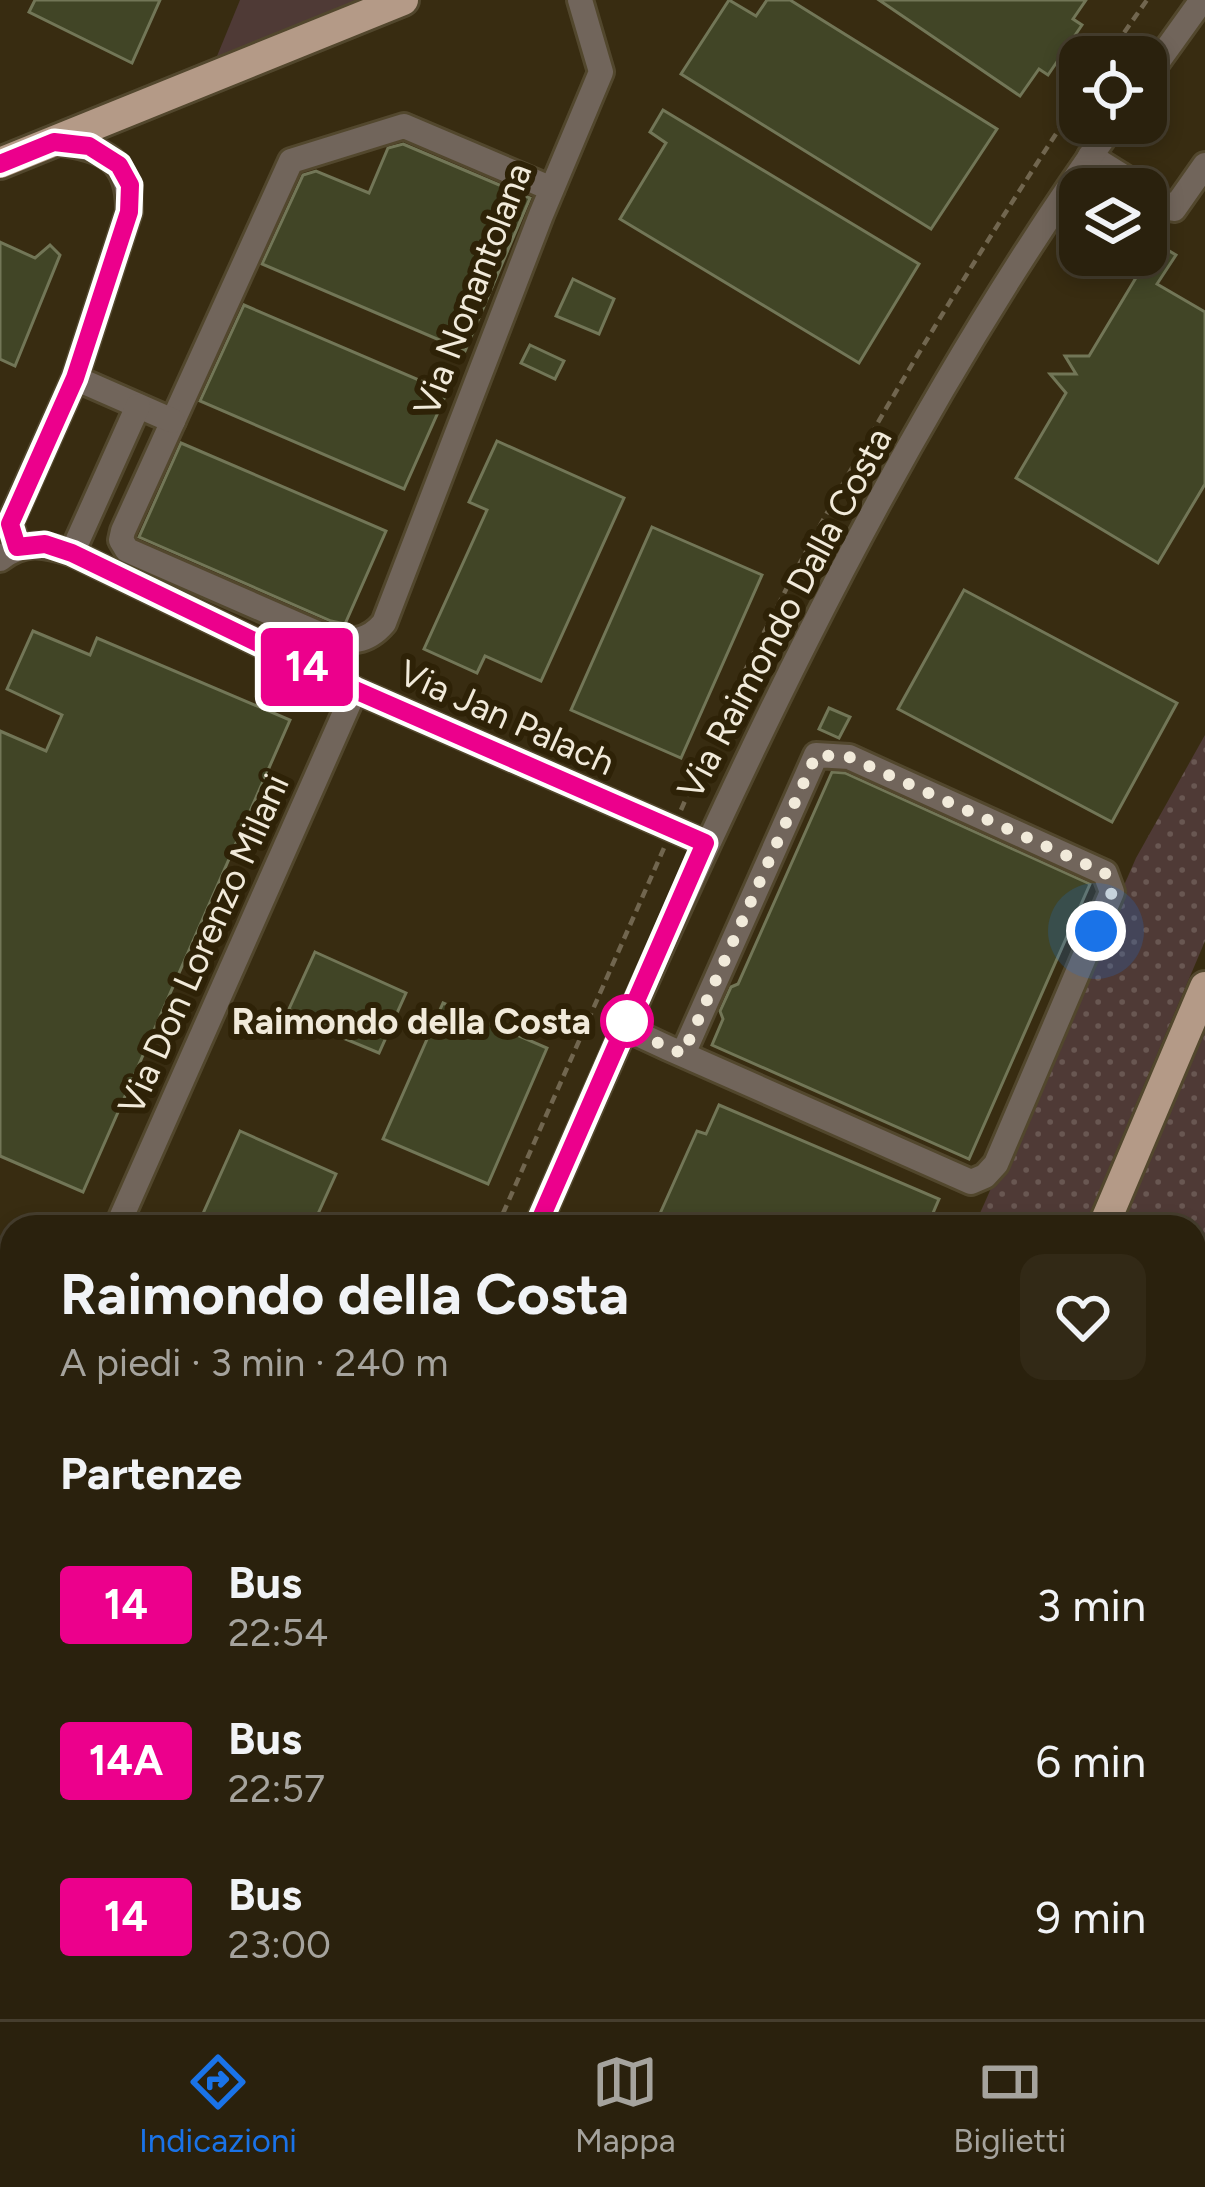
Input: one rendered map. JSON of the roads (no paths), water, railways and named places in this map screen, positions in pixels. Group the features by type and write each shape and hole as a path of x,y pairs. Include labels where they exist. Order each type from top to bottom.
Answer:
{"main road":[{"path":"0,164 403,0"},
{"path":"1107,1215 1205,987"}],"street":[{"name":"Via Nonantolana","path":"173,421 123,531 127,550 326,637 345,642 372,638 392,607 601,72 580,0"},
{"path":"1167,49 1202,0"},
{"path":"75,378 173,421 291,161 404,125 552,189"},
{"path":"9,553 10,524 75,378 129,212 130,185 119,165 89,146 54,142"},
{"name":"Via Raimondo Dalla Costa","path":"542,1215 705,843 858,534 1015,269 1099,144"},
{"path":"1090,156 1109,168"},
{"path":"1167,205 1174,209 1205,165"},
{"path":"72,553 137,406"},
{"name":"Via Jan Palach","path":"9,553 45,544 72,553 355,690 705,843"},
{"name":"Via Don Lorenzo Milani","path":"122,1215 355,690"},
{"path":"625,1028 683,1054 971,1182 996,1164 1112,892 1111,883 1105,873 849,757 816,755 683,1054"}],"place":[{"name":"Raimondo della Costa","path":"627,1021"}]}
